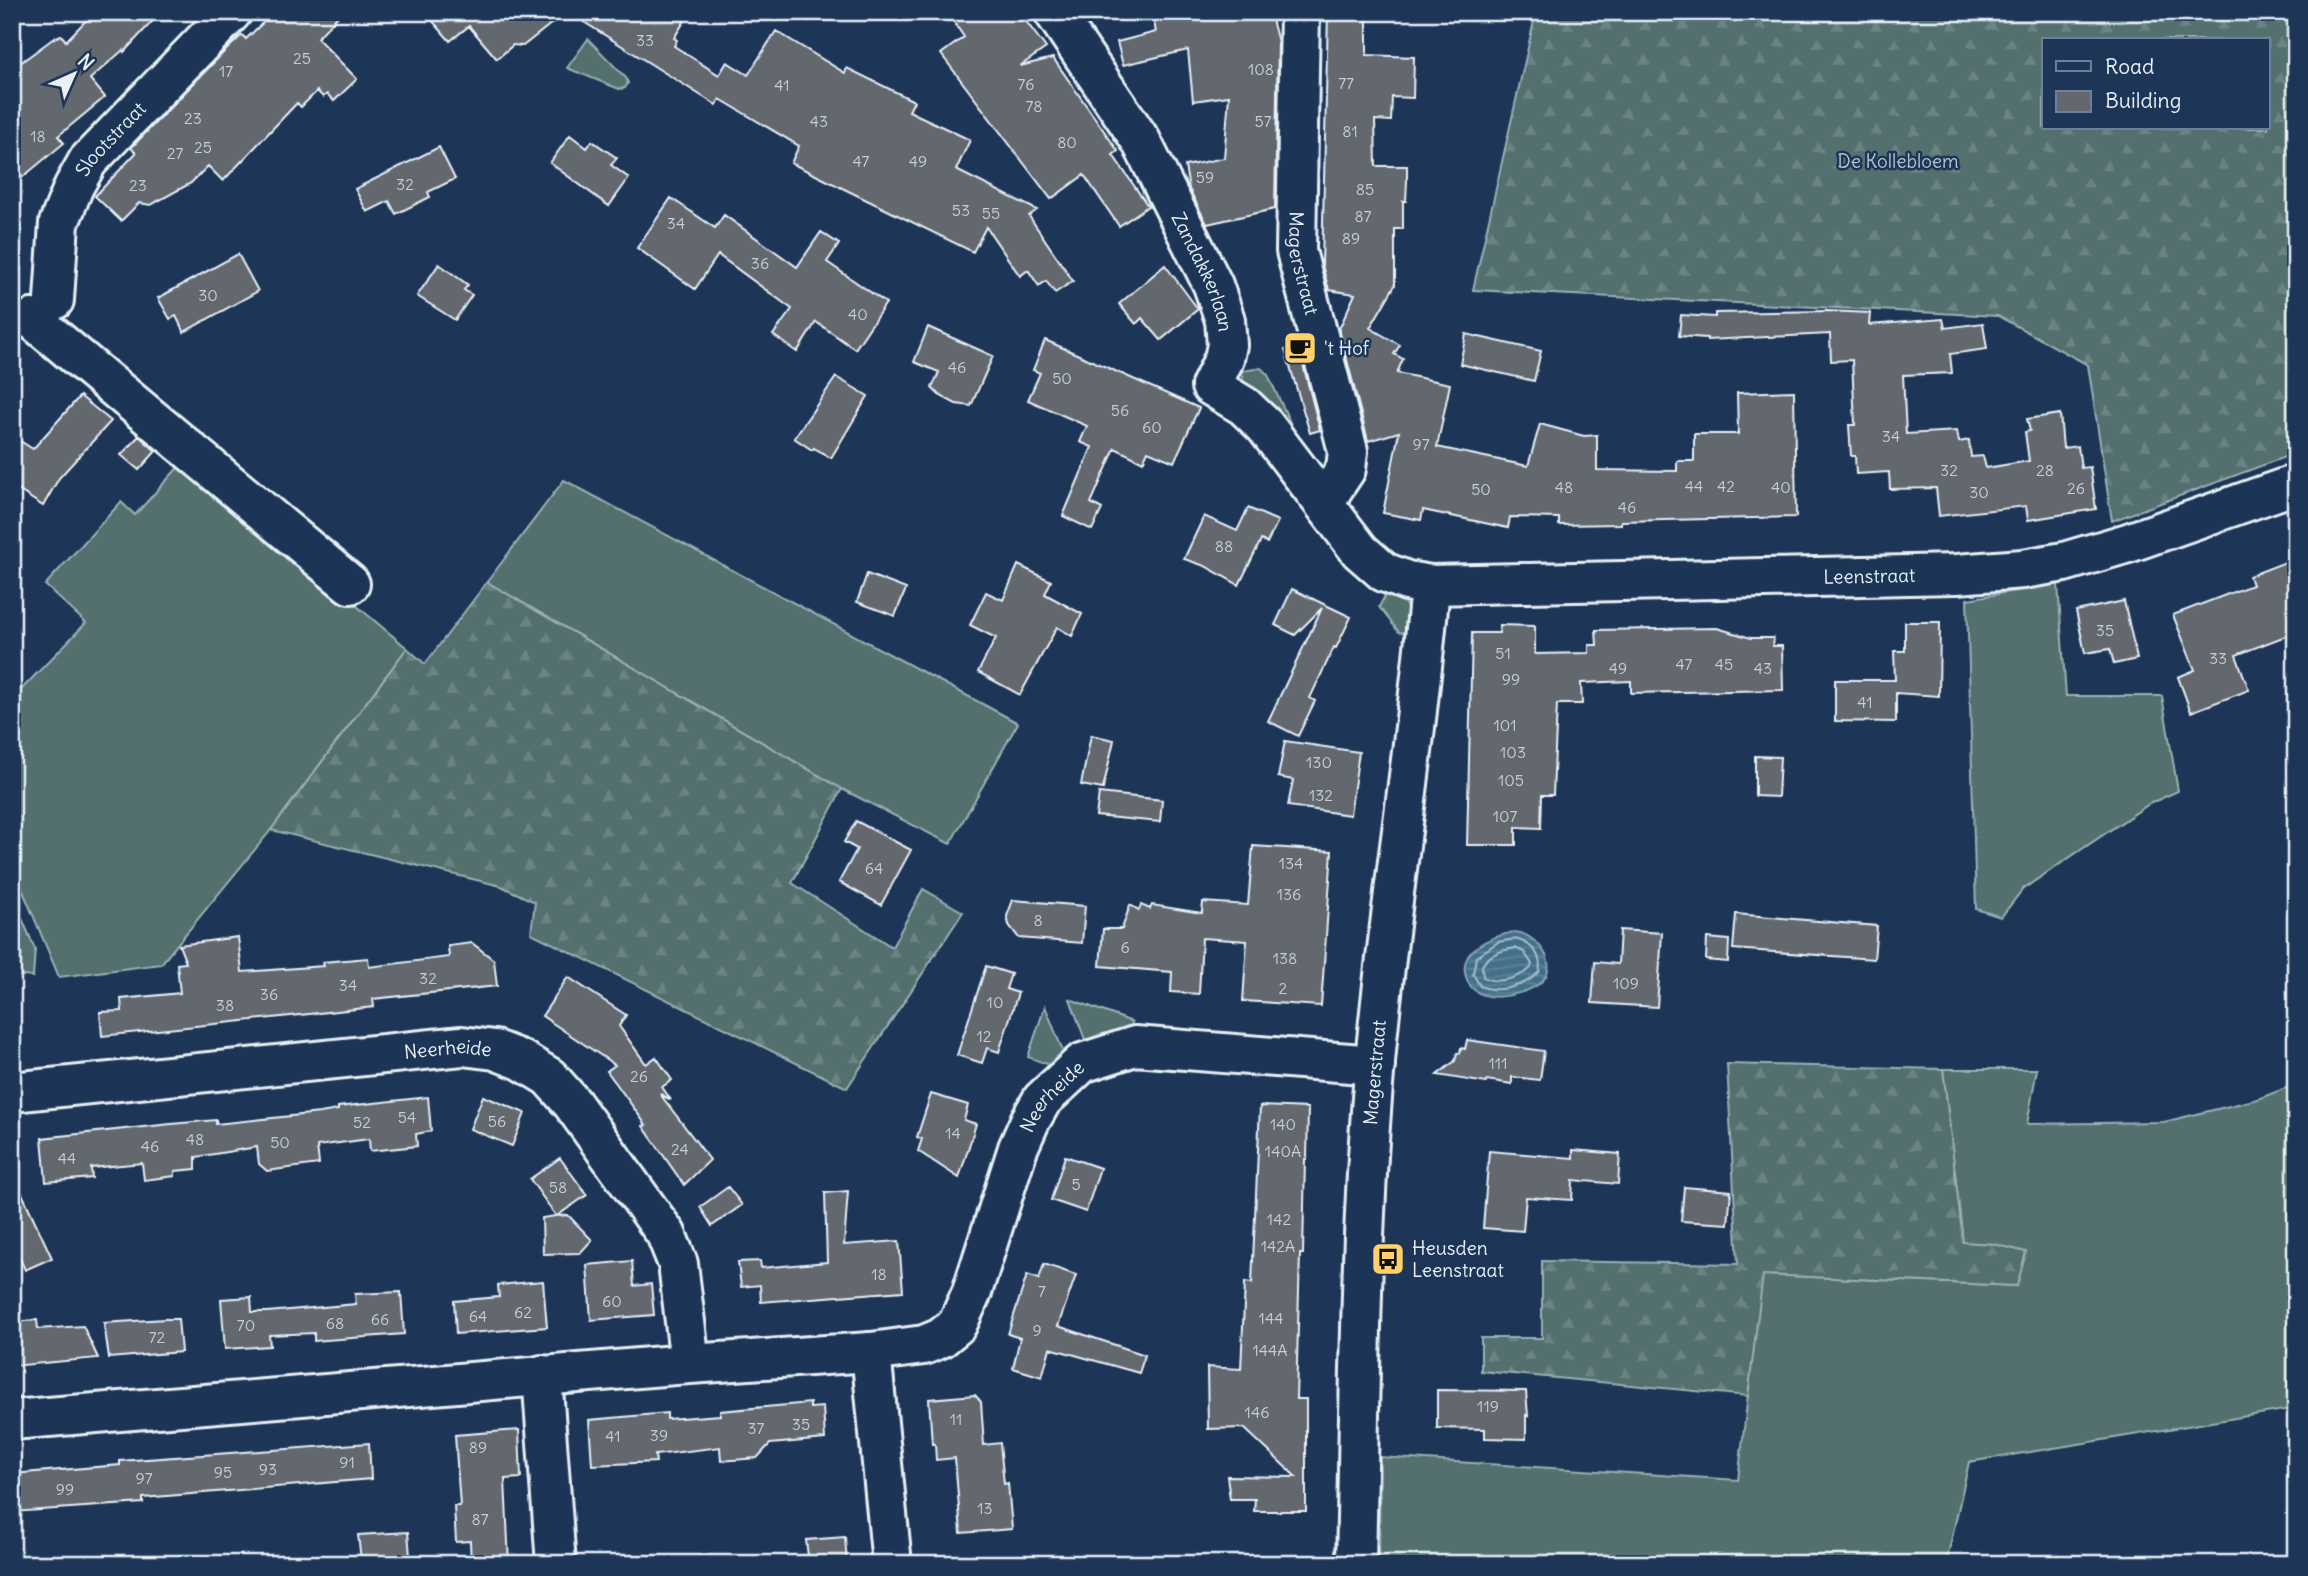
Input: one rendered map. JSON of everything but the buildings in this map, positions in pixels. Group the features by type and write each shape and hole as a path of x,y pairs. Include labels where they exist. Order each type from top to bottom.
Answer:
{"street":[{"name":"Slootstraat","path":"232,12 88,161 59,223 43,310 350,584"},
{"name":"Zandakkerlaan","path":"1054,12 1141,141 1213,285 1225,320 1227,345 1224,359 1211,386 1244,406 1265,426 1360,551 1384,572 1407,581 1430,585"},
{"name":"Magerstraat","path":"1300,12 1296,251 1348,451 1346,469 1324,502"},
{"name":"Leenstraat","path":"1430,585 1769,579 2015,570 2064,562 2128,543 2296,484"},
{"name":"Magerstraat","path":"1356,1564 1361,1293 1375,1065 1393,887 1424,664 1430,585"},
{"name":"Neerheide","path":"12,1092 462,1046 495,1050 520,1060 549,1077 572,1103 671,1241 678,1264 690,1363"},
{"name":"Neerheide","path":"12,1420 690,1363 871,1352 924,1345 941,1338 957,1325 972,1292 1017,1147 1042,1100 1082,1063 1135,1046 1375,1065"},
{"path":"871,1352 892,1564"},
{"path":"542,1376 556,1564"}],"green space":[{"name":"De Kollebloem","path":"1536,12 2296,12 2296,453 2112,521 2088,365 1998,316 1473,290"},
{"path":"588,39 626,78 628,83 625,88 619,89 567,68"},
{"path":"1261,368 1268,375 1296,435 1292,434 1243,382 1242,371"},
{"path":"184,461 407,648 271,830 161,964 59,977 12,865 12,699 86,623 45,585 121,502 135,515"},
{"path":"564,480 1018,723 950,844 842,789 487,582"},
{"path":"487,582 842,789 792,883 892,947 923,889 963,912 847,1088 531,933 535,902 501,886 271,830 407,648 425,664"},
{"path":"2058,584 2066,696 2162,696 2178,791 2149,804 2023,889 2001,917 1976,909 1967,599"},
{"path":"1388,590 1400,598 1407,608 1412,634 1399,632 1379,607"},
{"path":"12,895 35,949 33,977 12,975"},
{"path":"1070,999 1132,1022 1131,1035 1087,1045"},
{"path":"1045,1006 1066,1059 1055,1067 1028,1057"},
{"path":"1727,1064 1943,1069 1963,1242 1994,1244 2026,1252 2017,1286 1763,1275 1748,1396 1481,1371 1481,1338 1542,1338 1542,1261 1738,1264"},
{"path":"1943,1069 2037,1069 2027,1124 2164,1122 2258,1099 2296,1084 2296,1408 1969,1462 1946,1564 1379,1564 1380,1457 1738,1480 1762,1275 2017,1286 1994,1244 1963,1243"}],"water":[{"path":"1515,932 1528,936 1540,946 1547,960 1547,974 1536,986 1519,993 1491,996 1477,992 1468,982 1465,971 1470,953 1486,941"}],"place":[{"name":"'t Hof","path":"1300,348"},
{"name":"Heusden Leenstraat","path":"1388,1259"}]}
